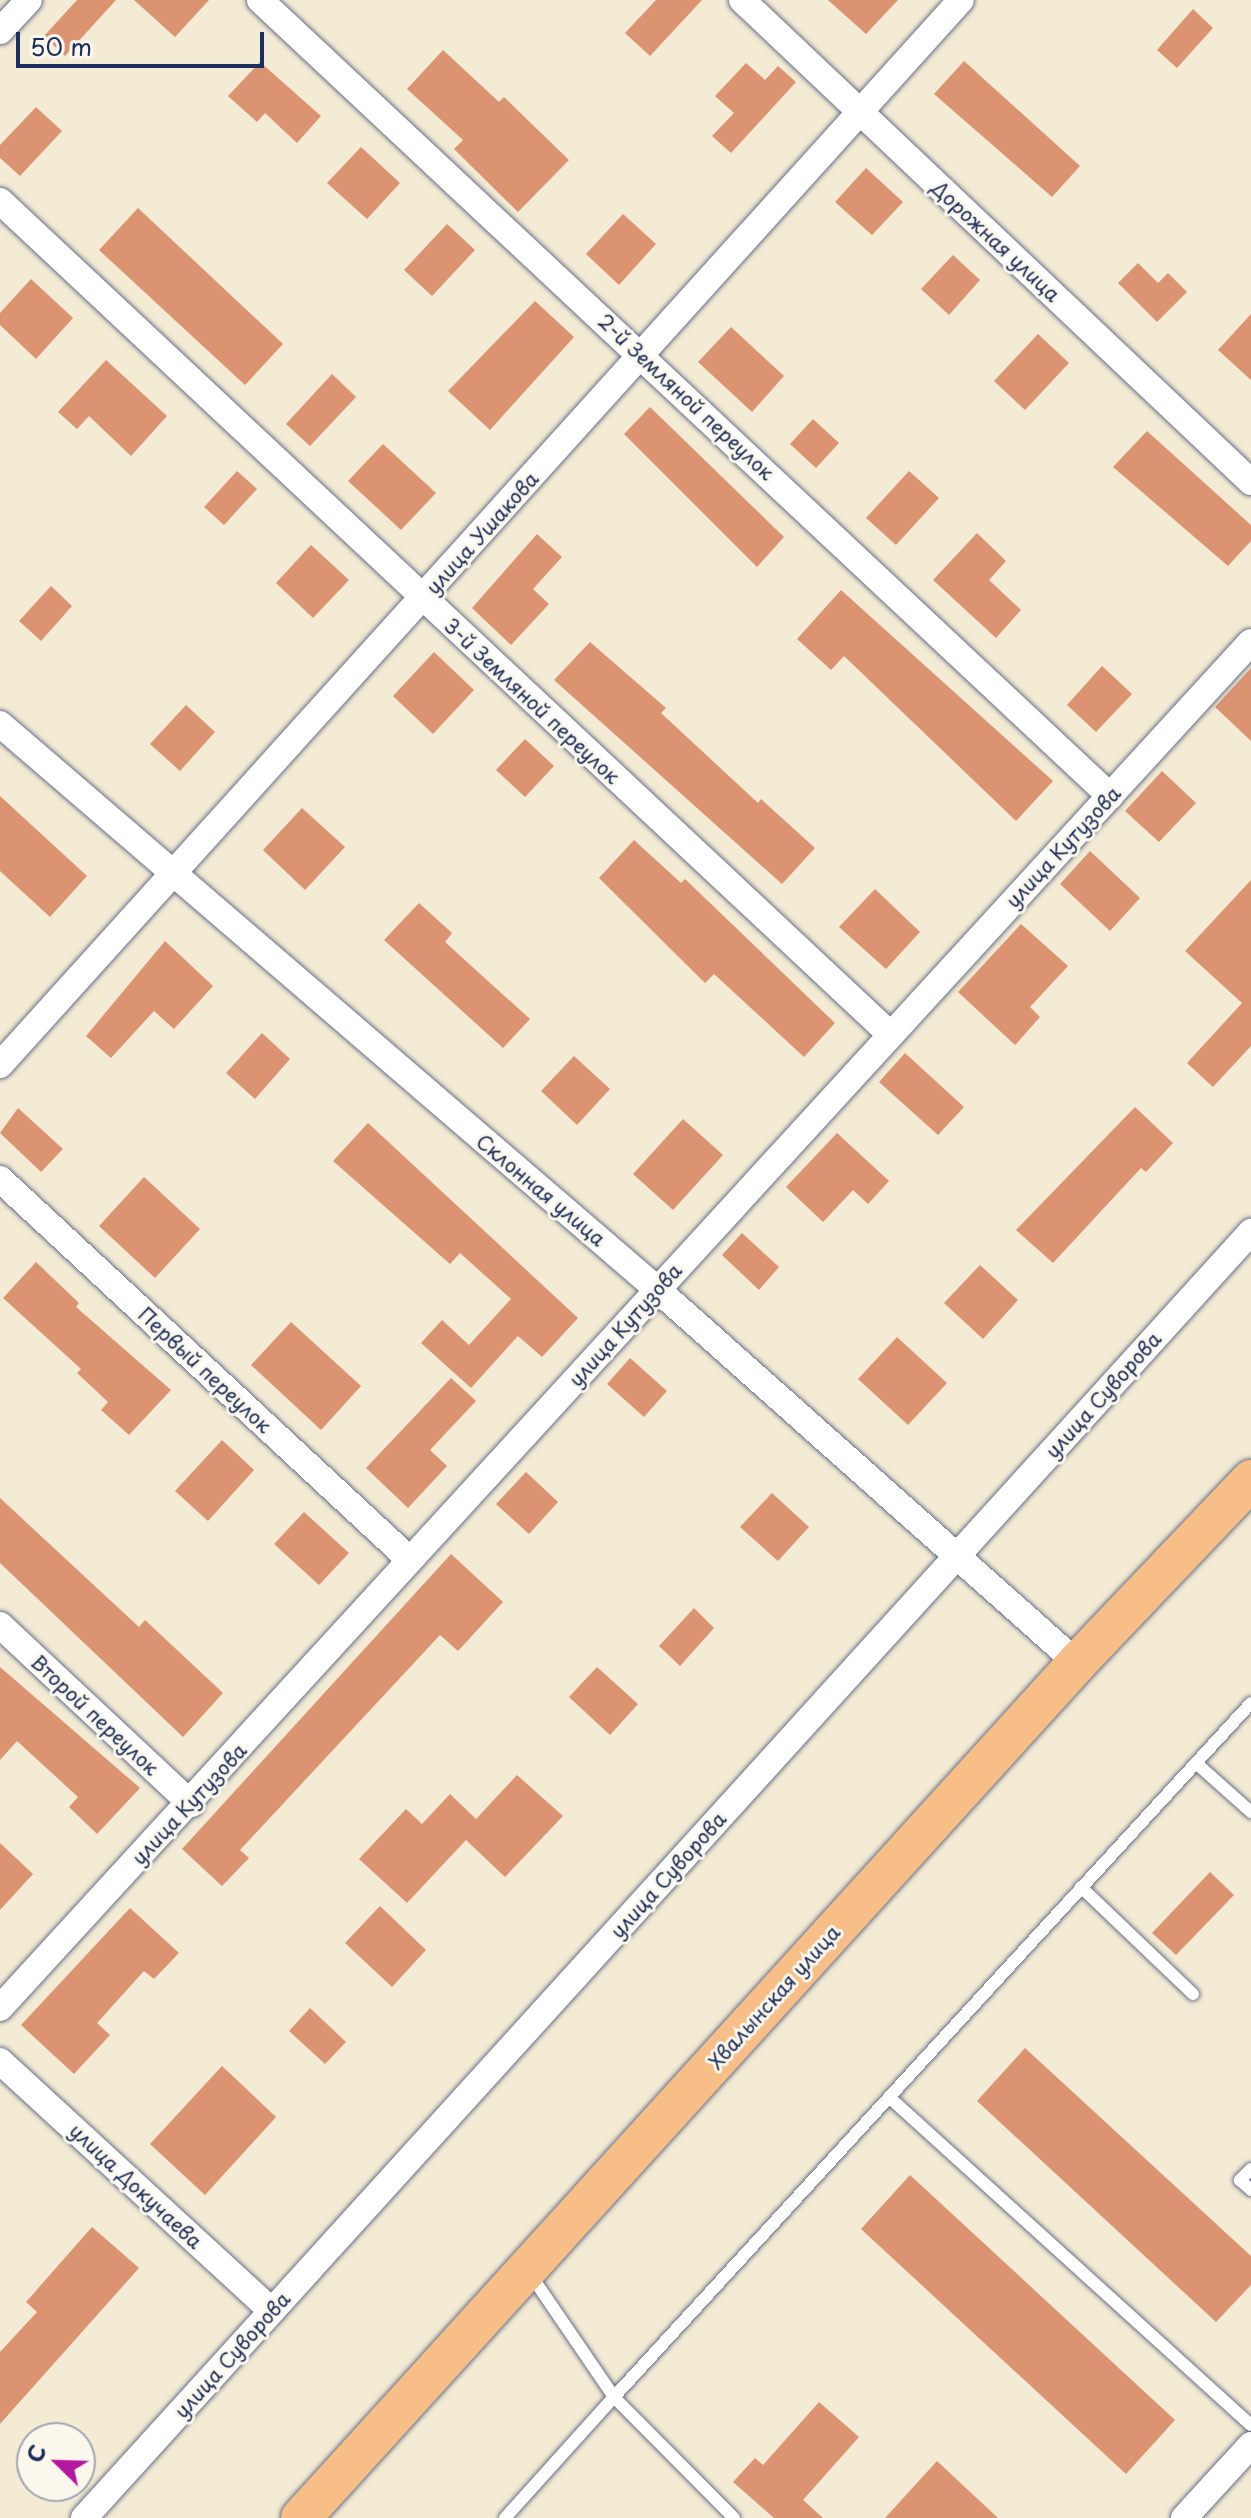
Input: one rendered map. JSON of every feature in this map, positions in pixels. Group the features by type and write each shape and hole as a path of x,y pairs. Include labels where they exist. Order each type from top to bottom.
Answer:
{"main road":[{"name":"Хвалынская улица","path":"301,2518 1077,1663 1251,1480"}],"street":[{"path":"0,31 29,0"},
{"name":"2-й Земляной переулок","path":"260,0 1110,796"},
{"name":"Дорожная улица","path":"742,0 1251,482"},
{"name":"улица Ушакова","path":"0,1065 961,0"},
{"name":"3-й Земляной переулок","path":"0,201 891,1035"},
{"name":"улица Кутузова","path":"0,2008 191,1804 410,1560 1251,642"},
{"name":"Склонная улица","path":"0,724 173,876 658,1290 1077,1663"},
{"name":"Первый переулок","path":"0,1179 410,1560"},
{"name":"улица Суворова","path":"84,2518 1251,1232"},
{"name":"Второй переулок","path":"0,1625 191,1804"},
{"name":"улица Докучаева","path":"0,2061 272,2311"},
{"path":"1184,2518 1251,2445"}],"lane":[{"path":"505,2518 1251,1703"},
{"path":"1196,1763 1251,1812"},
{"path":"1081,1887 1193,1994"},
{"path":"889,2097 1251,2425"},
{"path":"1251,2169 1240,2180 1251,2190"},
{"path":"528,2270 614,2397 734,2518"}],"building":[{"path":"77,0 116,0 65,56 44,36"},
{"path":"134,0 209,0 175,37"},
{"path":"656,0 702,0 650,56 625,33"},
{"path":"828,0 898,0 866,34"},
{"path":"1193,9 1213,28 1177,68 1157,50"},
{"path":"443,50 499,102 504,97 569,160 518,212 454,149 463,140 407,89"},
{"path":"964,61 1080,166 1052,197 934,94"},
{"path":"260,62 321,116 297,143 265,113 257,122 228,96"},
{"path":"746,63 765,80 778,66 796,82 731,153 712,136 734,113 715,96"},
{"path":"36,107 62,131 20,176 0,158 0,145"},
{"path":"361,147 400,183 367,219 327,183"},
{"path":"866,168 903,202 872,235 835,202"},
{"path":"138,208 283,344 245,385 99,250"},
{"path":"623,214 656,244 619,285 586,254"},
{"path":"447,224 475,250 432,296 404,270"},
{"path":"953,255 980,280 949,315 921,289"},
{"path":"1138,263 1158,283 1168,273 1187,292 1157,322 1118,283"},
{"path":"31,279 73,318 36,359 0,325 0,313"},
{"path":"535,301 574,337 490,430 448,391"},
{"path":"1251,314 1251,380 1218,350"},
{"path":"731,327 784,376 752,412 698,362"},
{"path":"1038,334 1069,363 1025,410 994,381"},
{"path":"106,360 167,416 131,456 89,416 77,429 58,412"},
{"path":"332,374 356,397 310,446 286,424"},
{"path":"650,407 784,537 757,567 624,434"},
{"path":"813,419 839,443 816,468 790,444"},
{"path":"1147,431 1251,525 1251,541 1228,566 1113,467"},
{"path":"383,444 436,493 401,530 348,481"},
{"path":"237,471 257,489 224,525 204,507"},
{"path":"909,471 939,498 896,545 866,518"},
{"path":"977,533 1006,561 989,580 1021,610 996,638 933,580"},
{"path":"537,534 562,557 533,589 549,604 511,645 472,608"},
{"path":"311,545 349,580 313,618 276,583"},
{"path":"51,586 72,606 41,641 19,621"},
{"path":"841,590 1053,781 1016,821 844,656 831,670 797,639"},
{"path":"590,642 666,708 661,713 758,803 761,799 815,848 782,884 554,680"},
{"path":"434,652 474,690 433,734 393,696"},
{"path":"1102,666 1132,694 1096,732 1067,705"},
{"path":"1251,668 1251,741 1215,707"},
{"path":"186,705 215,732 180,771 150,744"},
{"path":"525,739 554,766 525,797 496,770"},
{"path":"1162,771 1196,803 1159,842 1125,811"},
{"path":"0,796 87,876 50,917 0,871"},
{"path":"302,808 345,847 305,890 263,850"},
{"path":"634,840 681,883 685,879 835,1023 804,1057 714,974 705,983 599,878"},
{"path":"1090,851 1140,898 1110,931 1060,884"},
{"path":"1251,880 1251,1046 1213,1087 1187,1063 1242,1003 1185,951"},
{"path":"875,889 920,932 886,969 839,927"},
{"path":"419,903 452,933 445,942 530,1019 503,1048 384,940"},
{"path":"1021,924 1068,966 1030,1007 1040,1017 1015,1045 958,992"},
{"path":"165,941 213,986 174,1029 154,1011 111,1058 86,1036"},
{"path":"262,1033 290,1059 255,1099 226,1073"},
{"path":"905,1053 964,1107 938,1135 879,1082"},
{"path":"574,1056 610,1089 577,1125 541,1091"},
{"path":"1135,1107 1173,1143 1146,1172 1141,1168 1053,1263 1016,1230"},
{"path":"18,1108 63,1149 41,1172 0,1133"},
{"path":"683,1119 723,1155 673,1210 633,1174"},
{"path":"368,1123 578,1318 542,1357 518,1336 471,1388 421,1343 442,1320 469,1345 511,1299 460,1253 450,1264 333,1161"},
{"path":"837,1133 889,1181 868,1204 853,1190 823,1222 786,1187"},
{"path":"144,1177 200,1229 155,1278 99,1226"},
{"path":"742,1233 779,1267 759,1290 722,1255"},
{"path":"36,1262 79,1303 76,1307 171,1390 129,1435 101,1410 108,1402 77,1373 81,1369 3,1298"},
{"path":"980,1265 1018,1300 983,1339 944,1303"},
{"path":"291,1322 361,1386 321,1430 251,1365"},
{"path":"897,1337 947,1383 908,1425 858,1379"},
{"path":"630,1358 667,1391 644,1417 607,1384"},
{"path":"451,1378 476,1401 430,1450 447,1466 408,1508 366,1468"},
{"path":"222,1440 254,1470 208,1521 175,1491"},
{"path":"526,1472 558,1502 529,1534 496,1504"},
{"path":"772,1493 809,1527 778,1561 740,1527"},
{"path":"0,1498 139,1627 145,1620 223,1693 183,1737 0,1563"},
{"path":"304,1512 349,1553 319,1585 274,1544"},
{"path":"451,1554 503,1602 458,1651 440,1635 240,1850 249,1858 222,1886 182,1849"},
{"path":"694,1608 714,1628 680,1666 659,1646"},
{"path":"0,1667 140,1788 97,1834 69,1807 78,1797 17,1741 0,1760"},
{"path":"597,1667 638,1704 610,1735 569,1697"},
{"path":"517,1775 563,1816 505,1877 466,1840 407,1903 359,1859 406,1809 422,1824 450,1794 476,1819"},
{"path":"0,1843 33,1874 0,1910"},
{"path":"1210,1872 1234,1895 1176,1955 1152,1933"},
{"path":"380,1906 426,1950 392,1987 345,1943"},
{"path":"130,1908 179,1953 154,1979 144,1971 97,2023 110,2035 74,2074 21,2025"},
{"path":"310,2008 346,2042 325,2064 289,2031"},
{"path":"1025,2048 1251,2256 1251,2285 1216,2322 977,2101"},
{"path":"222,2066 276,2117 205,2195 150,2144"},
{"path":"910,2175 1175,2420 1126,2474 861,2229"},
{"path":"92,2227 139,2268 0,2424 0,2352 37,2312 26,2302"},
{"path":"819,2402 859,2437 803,2500 823,2518 774,2518 733,2482 755,2458 763,2465"},
{"path":"937,2461 998,2518 885,2518"}]}
